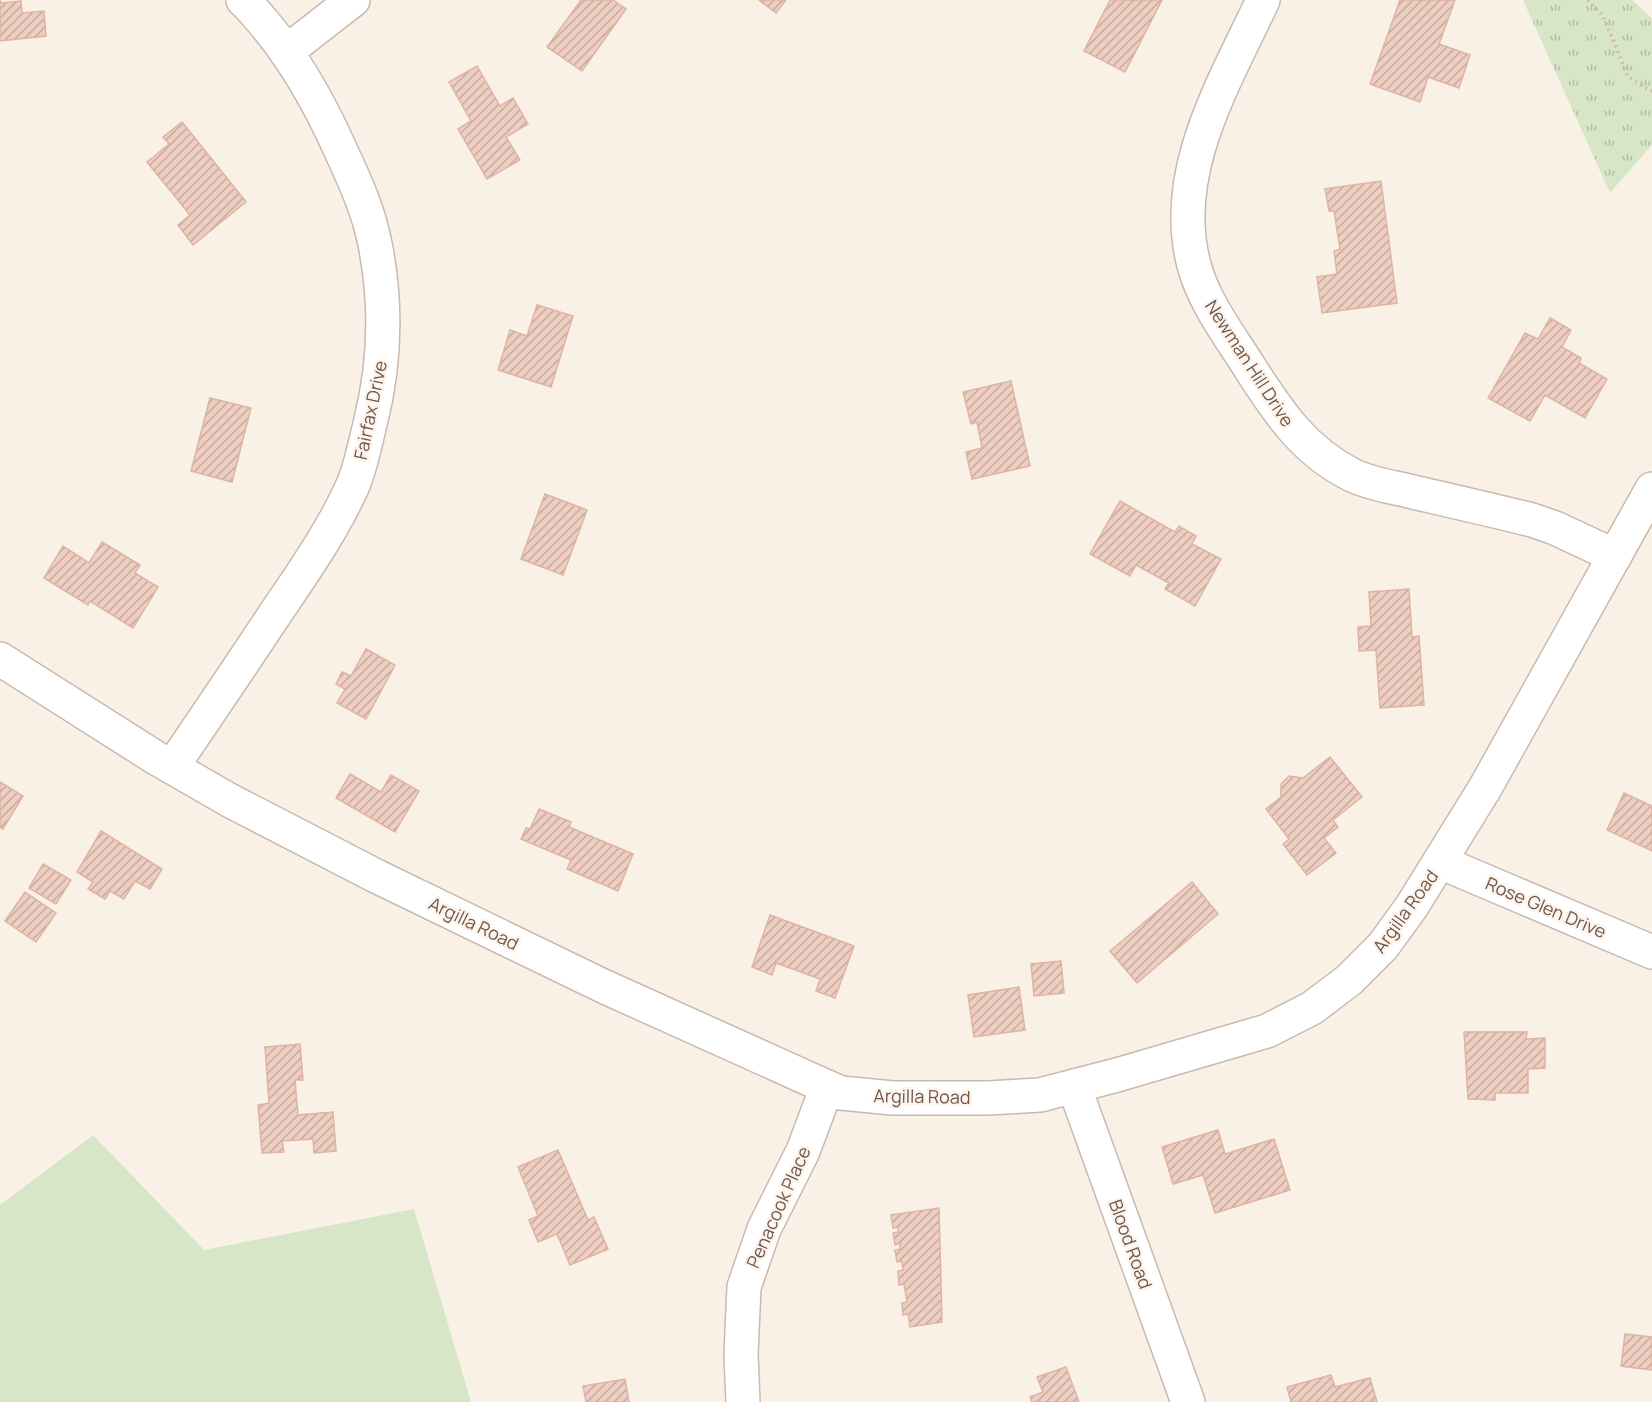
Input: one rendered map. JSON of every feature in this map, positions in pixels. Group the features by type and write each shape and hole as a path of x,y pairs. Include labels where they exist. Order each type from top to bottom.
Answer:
{"street":[{"name":"Fairfax Drive","path":"172,767 336,521 354,482 363,451 382,362 381,282 375,242 364,206 334,134 315,100 276,38 243,0"},
{"path":"286,52 353,0"},
{"name":"Newman Hill Drive","path":"1263,0 1217,98 1199,145 1187,207 1194,266 1204,291 1270,400 1307,445 1328,462 1354,476 1539,523 1615,556"},
{"name":"Argilla Road","path":"0,659 229,800 376,876 603,986 841,1093 893,1098 988,1098 1040,1095 1267,1031 1312,1008 1349,980 1383,946 1440,862 1485,788 1652,489"},
{"name":"Rose Glen Drive","path":"1440,862 1652,952"},
{"name":"Blood Road","path":"1074,1086 1188,1402"},
{"name":"Penacook Place","path":"743,1402 741,1354 744,1287 764,1230 803,1152 827,1087"}],"path":[{"path":"1588,0 1603,16 1628,76 1652,91"}],"green space":[{"path":"1523,0 1632,0 1652,18 1652,145 1610,193"},
{"path":"93,1135 204,1250 414,1209 471,1402 0,1402 0,1205"}],"building":[{"path":"0,0 1,3 21,1 22,13 44,11 46,36 0,41"},
{"path":"581,0 613,0 626,9 582,71 547,47"},
{"path":"759,0 786,0 776,13"},
{"path":"1110,0 1162,0 1125,72 1084,51"},
{"path":"1400,0 1455,0 1439,44 1470,55 1459,88 1428,77 1420,102 1370,84"},
{"path":"477,66 500,106 513,98 528,124 506,137 520,160 487,179 458,129 471,121 449,82"},
{"path":"182,122 246,202 193,245 178,225 190,215 147,162 169,144 163,137"},
{"path":"1381,181 1397,303 1322,313 1317,277 1337,274 1334,251 1340,249 1334,211 1329,211 1325,189"},
{"path":"537,305 573,316 551,387 498,370 510,330 527,336"},
{"path":"1550,318 1571,330 1562,347 1581,358 1579,363 1607,379 1585,418 1545,395 1530,421 1488,398 1525,333 1538,339"},
{"path":"1011,381 1030,466 972,479 966,452 982,448 977,422 971,424 963,392"},
{"path":"210,398 251,408 232,482 191,471"},
{"path":"545,494 587,510 563,575 521,559"},
{"path":"1120,501 1175,532 1179,526 1196,536 1192,544 1221,559 1195,606 1165,589 1169,583 1136,565 1130,576 1090,554"},
{"path":"102,542 140,565 135,573 158,587 133,628 90,601 88,605 44,578 63,546 89,563"},
{"path":"1409,589 1412,637 1419,636 1424,705 1380,708 1376,650 1359,651 1358,627 1371,626 1369,592"},
{"path":"366,649 395,665 366,719 337,703 345,689 336,684 342,672 351,676"},
{"path":"1330,757 1362,797 1333,820 1338,827 1324,838 1336,853 1307,875 1283,844 1289,839 1266,809 1281,797 1281,784 1289,776 1303,778"},
{"path":"350,774 381,792 391,775 419,791 395,832 336,798"},
{"path":"0,782 23,796 3,829 0,827"},
{"path":"1624,793 1652,806 1652,851 1607,830"},
{"path":"539,809 571,822 569,827 633,854 618,891 567,869 571,860 521,839 526,828 530,829"},
{"path":"101,831 162,869 150,889 135,881 124,899 110,891 105,899 88,889 93,882 77,872"},
{"path":"43,864 71,880 56,904 29,888"},
{"path":"1192,882 1218,914 1137,983 1110,951"},
{"path":"25,892 56,913 36,942 5,921"},
{"path":"770,915 854,946 835,998 816,991 820,979 776,963 772,975 752,967"},
{"path":"1061,961 1064,993 1034,996 1031,964"},
{"path":"1019,987 1025,1030 974,1037 968,995"},
{"path":"1464,1032 1527,1032 1526,1039 1545,1038 1545,1068 1528,1069 1528,1093 1495,1093 1495,1100 1468,1099"},
{"path":"300,1044 303,1080 295,1080 298,1115 333,1112 336,1151 314,1153 313,1139 282,1141 284,1152 262,1153 258,1105 269,1103 265,1047"},
{"path":"1218,1130 1225,1154 1274,1139 1290,1190 1215,1213 1203,1175 1173,1184 1162,1147"},
{"path":"558,1150 588,1220 594,1217 608,1249 570,1265 557,1234 538,1242 529,1220 538,1216 518,1167"},
{"path":"939,1208 942,1322 910,1327 908,1314 903,1315 902,1303 907,1302 904,1284 899,1285 898,1271 903,1270 902,1261 897,1262 895,1250 900,1249 900,1243 895,1245 893,1233 898,1232 898,1227 893,1228 891,1215"},
{"path":"1625,1334 1652,1337 1652,1370 1621,1366"},
{"path":"1066,1367 1079,1402 1032,1402 1030,1397 1043,1392 1037,1377"},
{"path":"1331,1375 1335,1387 1370,1378 1377,1402 1291,1402 1287,1387"},
{"path":"625,1379 629,1402 586,1402 583,1386"}]}
